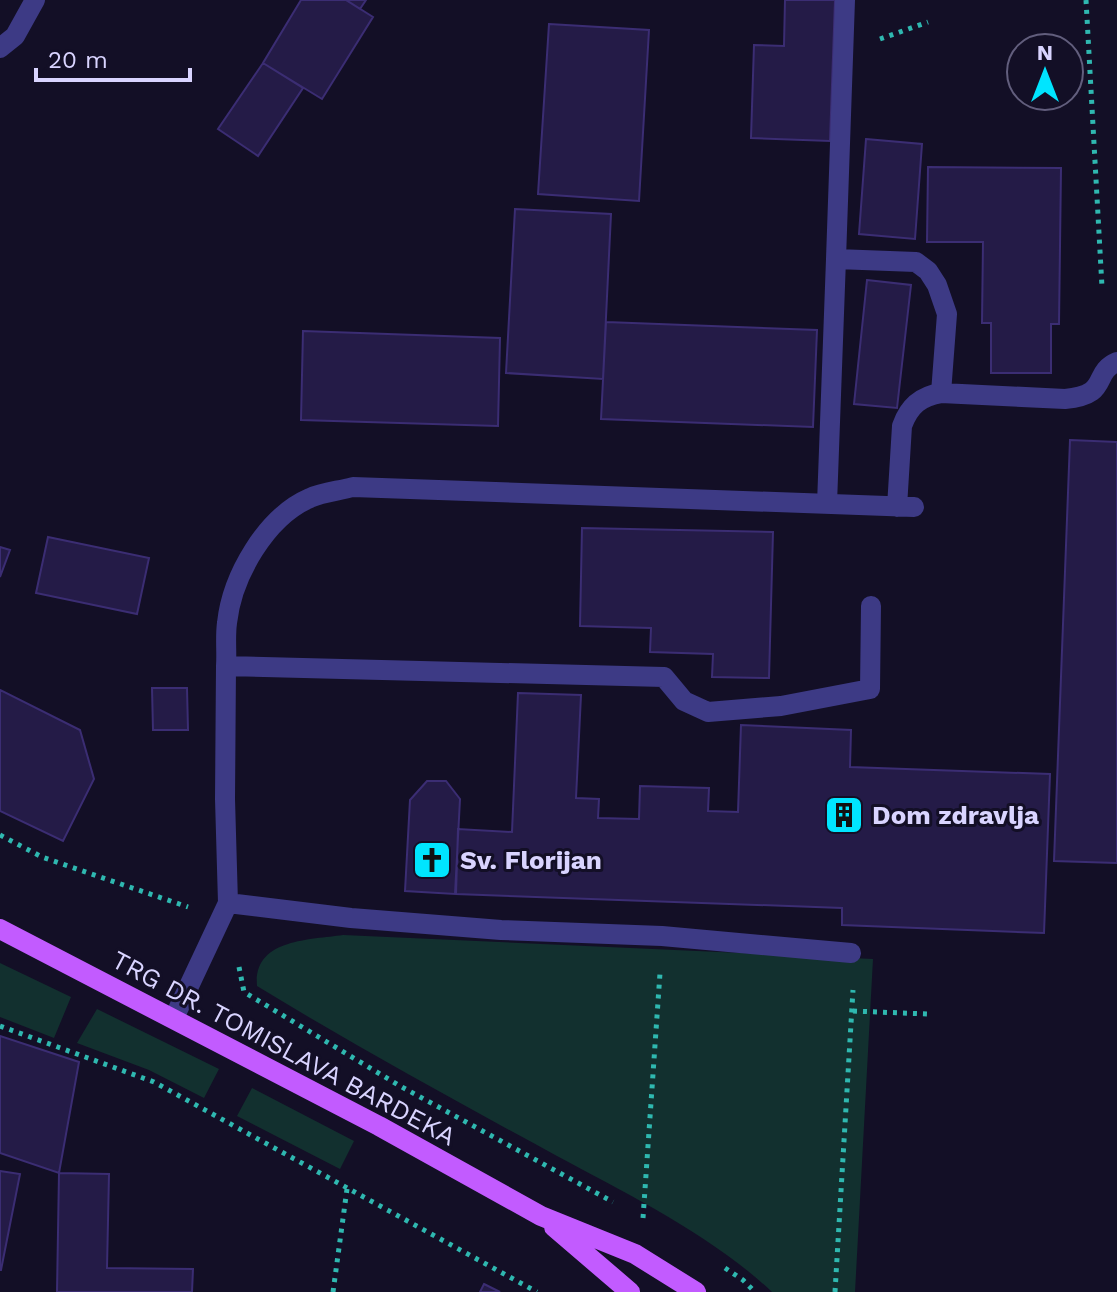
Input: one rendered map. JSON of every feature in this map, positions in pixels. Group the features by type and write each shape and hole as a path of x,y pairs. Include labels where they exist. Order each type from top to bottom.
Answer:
{"main road":[{"name":"TRG DR. TOMISLAVA BARDEKA","path":"0,929 379,1126 541,1216 635,1254 696,1292"},
{"name":"TRG DR. TOMISLAVA BARDEKA","path":"541,1216 630,1292"}],"lane":[{"path":"0,48 15,36 35,0"},
{"path":"827,504 845,0"},
{"path":"836,259 916,262 928,271 937,285 947,314 941,393"},
{"path":"174,1018 224,911 227,621 241,575 256,545 281,518 310,498 353,487 906,507 902,426 906,414 928,395 1084,397 1098,387 1106,369 1117,362"},
{"path":"226,666 664,677 684,701 708,712 781,706 870,689 871,606"},
{"path":"224,911 501,930 662,936 851,953"}],"path":[{"path":"1086,0 1102,287"},
{"path":"843,53 928,22"},
{"path":"0,835 42,857 224,911 242,935 239,966 244,992 400,1086 616,1203"},
{"path":"643,1218 662,936"},
{"path":"835,1292 853,1011 851,953"},
{"path":"853,1011 927,1014"},
{"path":"0,1026 154,1082 537,1292"},
{"path":"333,1292 347,1189"},
{"path":"629,1211 655,1226"},
{"path":"718,1264 755,1292"}],"green space":[{"path":"343,935 873,959 855,1292 772,1292 724,1253 669,1218 406,1073 257,986 258,971 273,951 300,941"},
{"path":"0,963 71,997 54,1038 0,1017"},
{"path":"97,1009 219,1069 204,1098 149,1070 77,1043"},
{"path":"252,1088 354,1141 340,1169 237,1116"}],"building":[{"path":"301,0 346,0 373,17 322,99 263,63"},
{"path":"346,0 366,0 360,9"},
{"path":"785,0 835,0 830,141 751,138 754,45 784,46"},
{"path":"549,24 649,30 639,201 538,194"},
{"path":"263,63 303,88 258,156 218,129"},
{"path":"866,139 922,144 915,239 859,234"},
{"path":"928,167 1061,168 1059,324 1051,324 1051,373 991,373 991,323 982,323 983,242 927,242"},
{"path":"515,209 611,214 603,379 506,373"},
{"path":"867,280 911,285 897,408 854,404"},
{"path":"606,322 817,330 813,427 601,419"},
{"path":"303,331 500,338 498,426 301,420"},
{"path":"1070,440 1117,442 1117,863 1054,861"},
{"path":"582,528 773,532 769,678 712,677 713,654 650,652 651,628 580,626"},
{"path":"48,537 149,558 137,614 36,593"},
{"path":"0,547 10,550 0,577"},
{"path":"152,688 187,688 188,730 153,730"},
{"path":"0,690 80,730 94,779 63,841 0,811"},
{"name":"Dom zdravlja","path":"518,693 581,695 576,798 599,799 598,818 639,819 640,786 709,788 708,811 738,812 741,725 851,730 850,767 1050,774 1044,933 842,925 842,908 456,894 458,829 512,832"},
{"name":"Sv. Florijan","path":"427,781 446,781 460,799 455,894 405,891 410,800"},
{"path":"0,1036 79,1062 59,1173 0,1153"},
{"path":"0,1171 20,1174 1,1270 0,1270"},
{"path":"59,1173 109,1174 107,1268 193,1269 192,1292 57,1292"},
{"path":"484,1284 500,1292 480,1292"}],"place":[{"name":"Dom zdravlja","path":"844,815"},
{"name":"Sv. Florijan","path":"432,860"}]}
